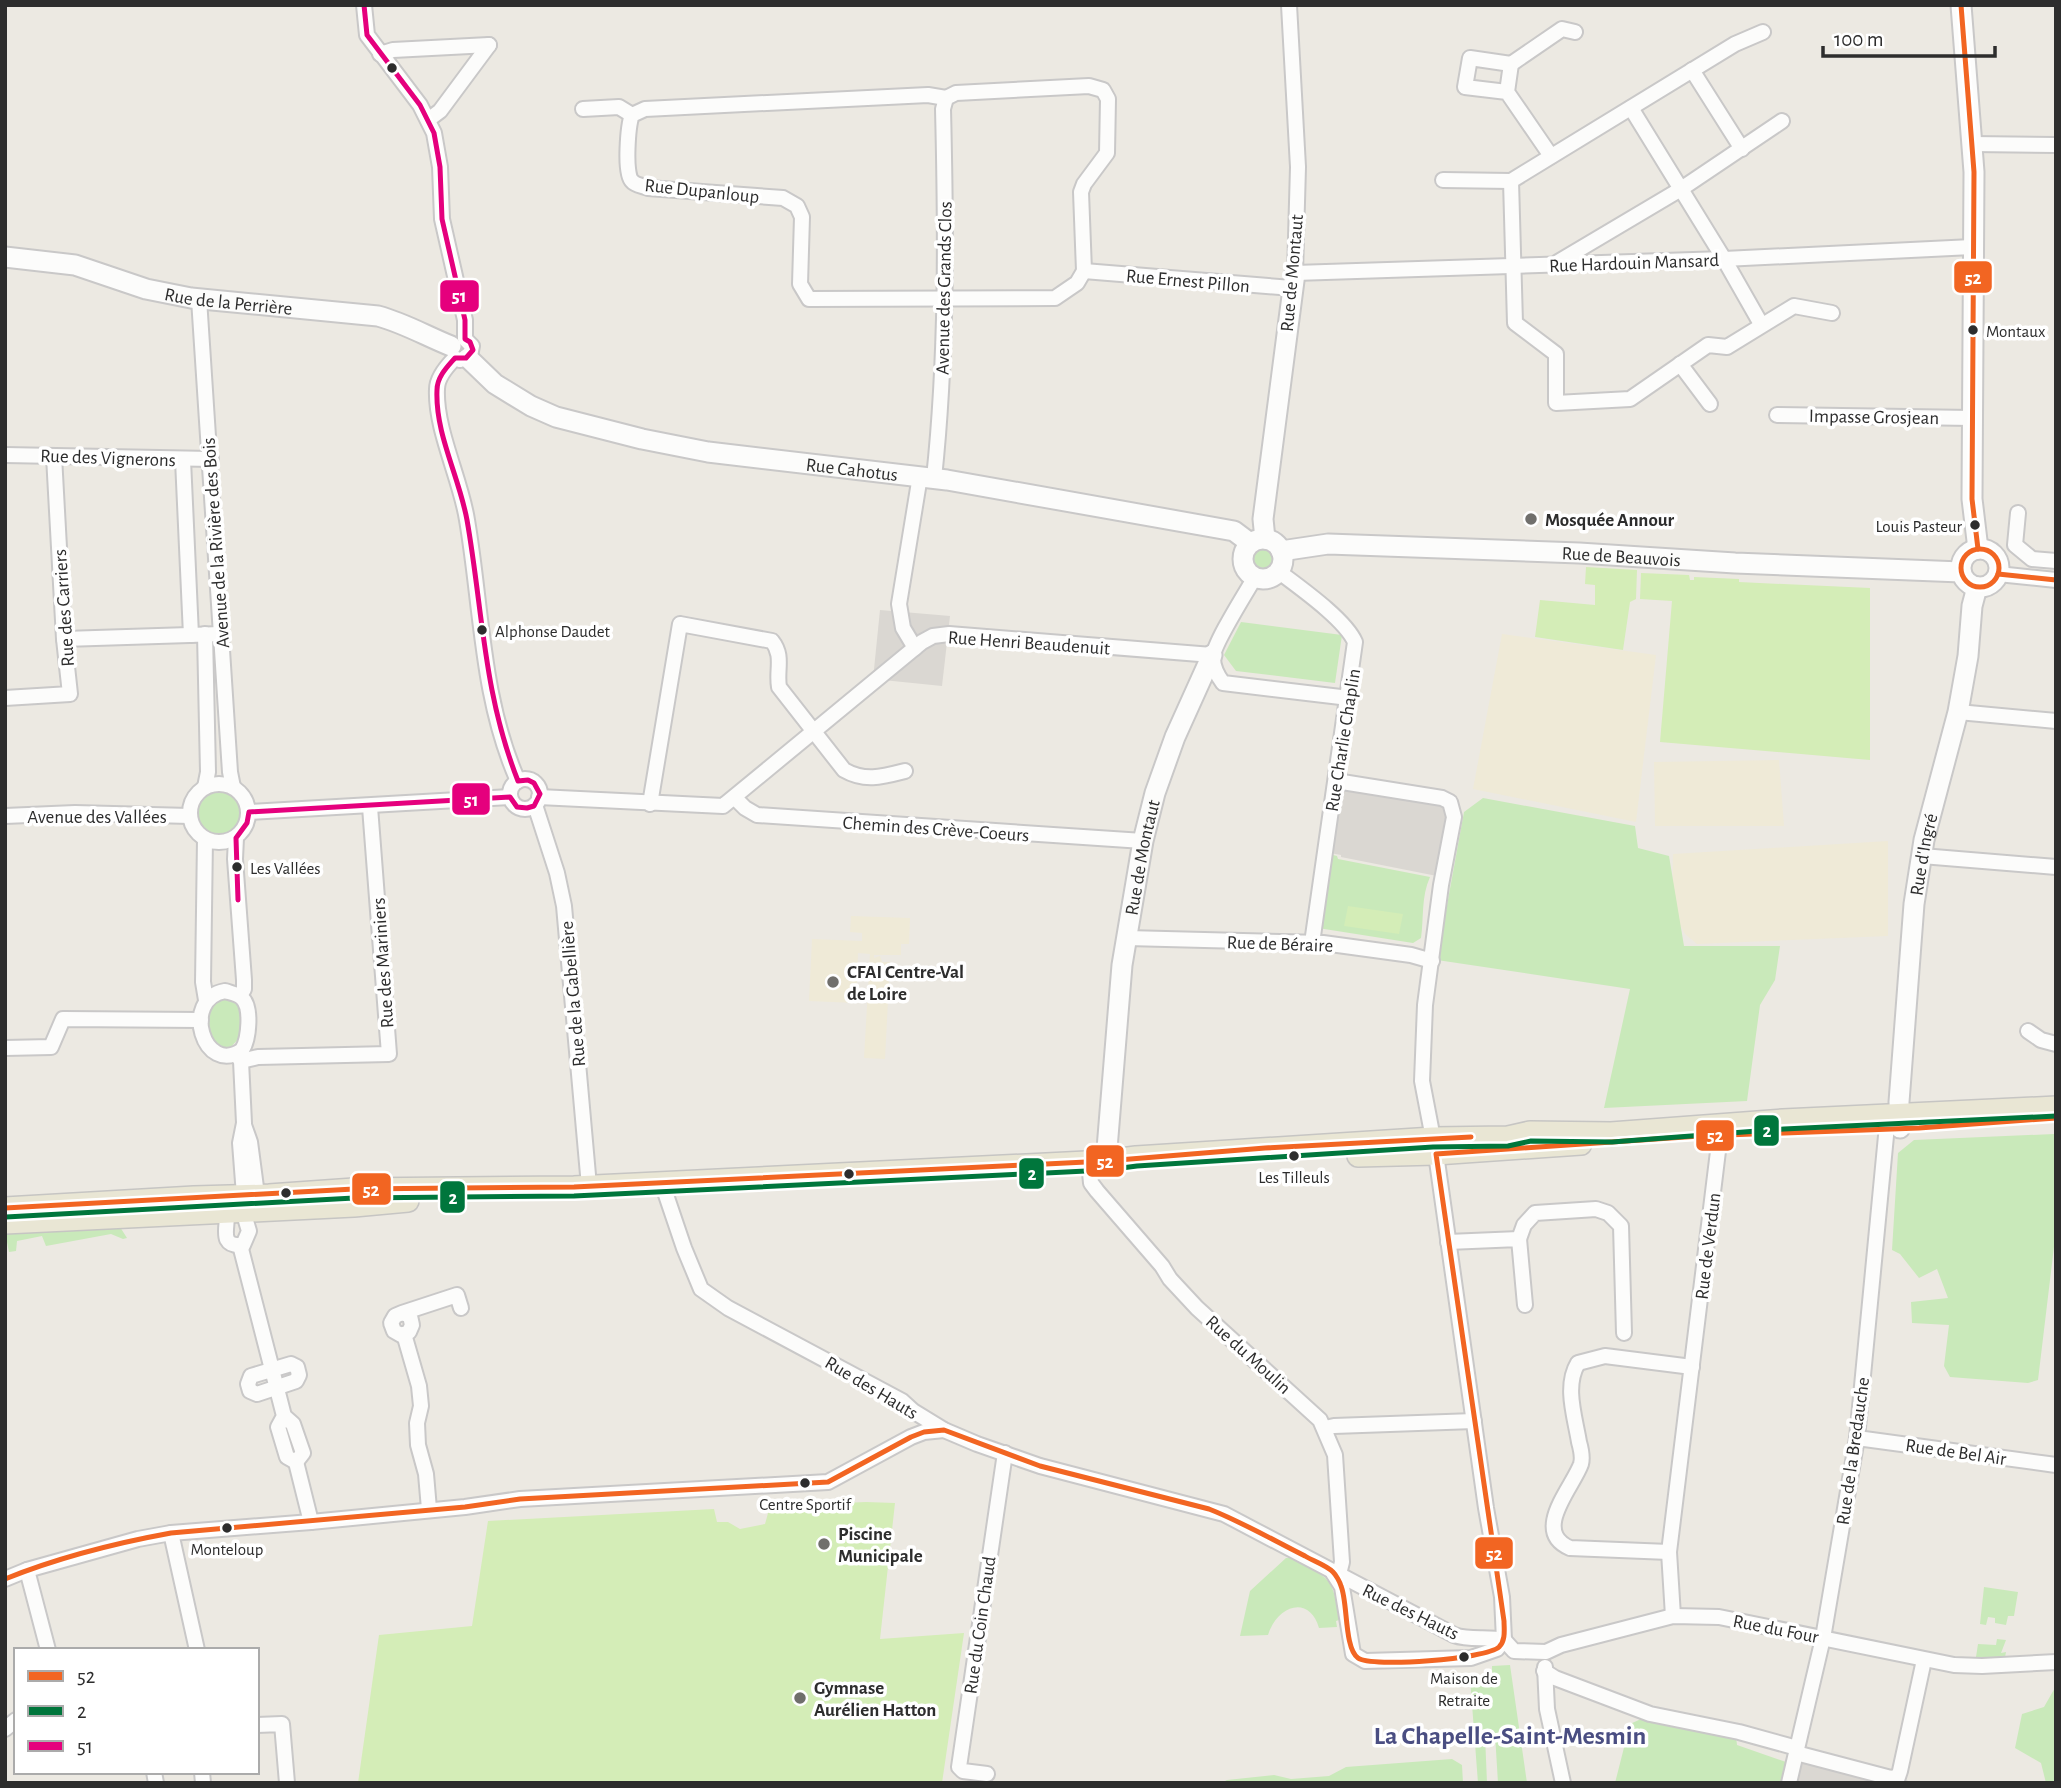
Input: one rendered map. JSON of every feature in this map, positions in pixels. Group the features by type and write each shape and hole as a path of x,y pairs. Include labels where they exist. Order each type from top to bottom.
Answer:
{"main road":[{"path":"5,1223 243,1203 354,1189 521,1189 1107,1161 1136,1157 1434,1146 1530,1132 1719,1131 1894,1121 2056,1107"},
{"path":"1894,1121 2056,1118"},
{"path":"5,1208 243,1203"}],"street":[{"path":"363,5 367,35 414,96 428,120 437,146 442,188 442,219 466,320 460,350 447,366 437,387 438,401 467,518 480,629 493,705 503,748 518,781"},
{"name":"Rue de Montaut","path":"1107,1161 1122,965 1143,841 1155,793 1175,737 1216,644 1255,577 1247,571 1243,560 1246,548 1269,551 1263,519 1294,281 1298,167 1289,5"},
{"path":"1961,5 1972,144 1972,499 1978,549"},
{"path":"1507,92 1465,87 1470,58 1511,64 1562,29 1575,32"},
{"path":"1443,180 1511,181 1735,44 1763,32"},
{"path":"380,54 393,50 489,45 440,111 428,120"},
{"path":"1511,64 1507,92 1550,156"},
{"path":"1692,70 1742,149"},
{"path":"583,109 619,107 632,115 645,109 928,95 946,98 956,93 1089,86 1103,90 1108,99 1107,153 1081,192 1084,271 1077,283 1055,298 944,299"},
{"name":"Avenue des Grands Clos","path":"915,648 903,628 899,604 927,477 938,451 943,372 943,109 946,98"},
{"path":"1631,108 1761,324"},
{"name":"Rue Dupanloup","path":"632,115 629,123 628,174 632,182 648,188 783,198 797,206 802,217 800,284 809,299 944,299"},
{"path":"1555,264 1681,189 1782,121"},
{"path":"1972,144 2056,145"},
{"path":"1511,181 1515,323 1556,354 1556,403 1630,399 1708,345 1727,347 1794,306 1832,313"},
{"name":"Rue Hardouin Mansard","path":"1294,281 1512,266 1972,247"},
{"name":"Rue de la Perrière","path":"5,257 75,265 146,289 199,299 379,316 399,321 460,350"},
{"name":"Rue Ernest Pillon","path":"1084,271 1294,281"},
{"name":"Avenue de la Rivière des Bois","path":"199,299 230,772 233,787 245,798 249,812"},
{"name":"Rue Cahotus","path":"460,350 495,384 519,399 556,417 590,427 708,452 927,477 1234,531 1269,551"},
{"path":"1680,364 1710,404"},
{"name":"Impasse Grosjean","path":"1777,415 1972,418"},
{"name":"Rue des Vignerons","path":"5,455 211,459"},
{"name":"Rue des Carriers","path":"5,698 70,694 64,639 54,456"},
{"name":"Avenue de la Rivière des Bois","path":"183,460 208,772 205,787 193,800 190,816"},
{"path":"2018,513 2015,545 2032,559 2056,561"},
{"name":"Rue de Beauvois","path":"1255,577 1269,577 1269,551 1328,544 1579,553 1735,563 1961,572"},
{"path":"1978,549 1995,556 1999,568 1998,574 1988,586 1977,587 1967,582 1961,572 1963,560 1978,549"},
{"name":"Rue Charlie Chaplin","path":"1269,551 1352,635 1356,649 1312,943"},
{"path":"1998,574 2056,580"},
{"name":"Rue d'Ingré","path":"1894,1121 1910,939 1922,856 1958,712 1977,587"},
{"path":"650,804 680,624 772,641 778,648 780,660 779,687 844,770 857,777 877,778 905,771"},
{"path":"64,639 221,634"},
{"name":"Rue Henri Beaudenuit","path":"735,798 813,731 933,636 948,634 1212,655"},
{"path":"1212,655 1215,673 1223,683 1349,698"},
{"path":"1958,712 2056,721"},
{"path":"537,801 540,792 533,782 518,781 512,787 510,797 517,807 522,809 537,801 713,807 723,806 735,798"},
{"path":"1335,1573 1346,1604 1353,1654 1365,1661 1472,1658 1491,1652 1504,1640 1502,1597 1422,1081 1425,1005 1441,885 1454,817 1450,802 1433,795 1336,781"},
{"path":"205,787 214,784 233,787"},
{"path":"240,996 244,981 235,859 236,838 247,823 249,812 510,797"},
{"name":"Chemin des Crève-Coeurs","path":"735,798 757,815 1143,841"},
{"name":"Rue de la Gabellière","path":"537,801 564,906 589,1186"},
{"name":"Rue des Mariniers","path":"239,1057 389,1054 370,807"},
{"name":"Avenue des Vallées","path":"5,816 75,813 190,816"},
{"path":"190,816 193,826 205,839 221,842 236,838"},
{"path":"205,839 203,982 206,1000 201,1020 203,1039 213,1051 239,1057"},
{"path":"1922,856 2056,867"},
{"name":"Rue de Béraire","path":"1127,938 1312,943 1411,955 1432,961"},
{"path":"206,1000 225,991 240,996 247,1006 248,1037 239,1057 244,1123 250,1142 243,1203 248,1237 243,1245 240,1245 230,1243 226,1236 243,1203"},
{"path":"5,1048 51,1047 63,1019 201,1020"},
{"path":"2028,1031 2041,1040 2056,1044"},
{"name":"Rue de la Bredauche","path":"1789,1783 1823,1637 1857,1438 1894,1121"},
{"name":"Rue de Verdun","path":"1673,1616 1670,1552 1719,1131"},
{"name":"Rue du Moulin","path":"1107,1161 1091,1182 1097,1191 1197,1308 1320,1420 1325,1428 1335,1455 1342,1562 1335,1573"},
{"name":"Rue des Hauts","path":"662,1183 701,1289 728,1308 902,1401 944,1430 1040,1466 1224,1514 1463,1638 1492,1637 1504,1640"},
{"path":"1525,1305 1519,1239 1524,1225 1535,1213 1596,1209 1608,1213 1621,1226 1624,1333"},
{"path":"1448,1242 1519,1239"},
{"path":"240,1245 284,1416 278,1426 287,1457 296,1462 311,1522"},
{"path":"429,1509 426,1474 418,1445 417,1423 421,1406 419,1386 404,1334 409,1332 412,1325 410,1316 402,1313 457,1295 461,1308"},
{"path":"1670,1552 1570,1548 1563,1545 1558,1538 1554,1514 1582,1461 1570,1380 1578,1363 1605,1356 1692,1367"},
{"path":"291,1364 297,1367 299,1375 296,1381 276,1388 257,1394 250,1391 248,1384 251,1376 271,1370 291,1364"},
{"path":"1325,1428 1474,1421"},
{"path":"5,1579 27,1570 138,1539 171,1533 311,1522 587,1494 828,1482 911,1437 924,1432 944,1430"},
{"name":"Rue de Bel Air","path":"1857,1438 2056,1465"},
{"name":"Rue du Coin Chaud","path":"987,1774 963,1771 959,1767 1005,1453"},
{"path":"171,1533 197,1648"},
{"path":"27,1570 47,1648"},
{"path":"1346,1604 1352,1591 1362,1587"},
{"name":"Rue du Four","path":"1504,1640 1514,1651 1546,1652 1561,1645 1673,1616 1719,1617 1924,1660 1982,1666 2056,1662"},
{"path":"1546,1652 1546,1709 1563,1783"},
{"path":"1544,1671 1555,1678 1650,1714 1739,1732 1896,1780 1924,1660"},
{"path":"259,1725 282,1724 287,1783"}],"shaded area":[{"path":"880,610 950,616 942,686 873,679"},
{"path":"1502,634 1656,655 1636,822 1473,789"},
{"path":"1779,760 1784,826 1655,826 1654,762"},
{"path":"1342,786 1437,799 1449,811 1437,876 1330,853 1339,790"},
{"path":"1888,841 1888,936 1697,944 1685,934 1672,911 1673,854"},
{"name":"CFAI Centre-Val de Loire","path":"851,916 910,918 909,944 901,944 901,955 874,955 874,958 880,956 882,962 890,962 885,1059 864,1058 870,954 858,953 856,1003 809,1001 812,939 862,941 862,933 850,932"},
{"path":"1796,1751 1897,1777 1914,1783 1789,1783"}],"green space":[{"path":"1263,546 1273,550 1277,560 1273,570 1263,574 1253,570 1249,560 1253,550"},
{"path":"1586,567 1637,570 1636,599 1630,602 1623,650 1535,637 1540,600 1595,605 1595,585 1585,584"},
{"path":"1641,573 1689,575 1690,580 1694,580 1694,577 1739,579 1739,582 1870,588 1870,760 1660,742 1672,601 1640,599"},
{"path":"1241,622 1342,635 1335,683 1236,671 1224,655"},
{"path":"220,792 229,793 236,798 241,805 241,823 236,830 229,835 220,836 211,835 204,830 199,823 198,814 199,805 204,798 211,793"},
{"path":"1483,798 1635,826 1638,848 1669,856 1684,946 1780,946 1775,980 1760,1005 1747,1101 1604,1108 1630,989 1437,960 1464,812"},
{"path":"1329,854 1337,856 1338,859 1430,877 1424,900 1421,938 1413,943 1318,928"},
{"path":"1348,906 1403,914 1399,934 1344,926"},
{"path":"222,997 235,1002 242,1014 243,1034 229,1049 210,1039 208,1011 211,1004"},
{"path":"2054,1134 2056,1230 2038,1380 2028,1383 1950,1377 1944,1366 1949,1325 1912,1323 1911,1302 1948,1298 1937,1269 1919,1278 1900,1254 1892,1250 1898,1153 1914,1140"},
{"path":"120,1227 127,1238 111,1234 46,1246 42,1236 17,1241 16,1251 9,1252 5,1232"},
{"path":"895,1503 880,1639 964,1633 942,1783 358,1783 379,1635 472,1626 488,1521 714,1509 717,1522 728,1522 740,1529 765,1524 770,1506"},
{"path":"1286,1558 1313,1570 1327,1580 1337,1605 1337,1627 1319,1628 1308,1611 1293,1608 1278,1617 1268,1635 1240,1636 1250,1591"},
{"path":"1984,1587 2018,1592 2014,1616 2008,1616 2006,1625 1995,1623 1995,1618 1988,1617 1986,1625 1980,1624"},
{"path":"1997,1639 2006,1640 2001,1653 2006,1652 2005,1657 1976,1657 1978,1644 1996,1645"},
{"path":"1510,1665 1527,1783 1498,1783 1495,1734 1485,1735 1487,1783 1478,1783 1470,1678 1492,1676 1492,1666"},
{"path":"2056,1686 2056,1783 2046,1783 2041,1763 2015,1748 2022,1714 2044,1707"},
{"path":"1641,1719 1736,1736 1737,1745 1786,1762 1781,1783 1615,1783 1630,1724"},
{"path":"1452,1759 1462,1765 1463,1783 1221,1783 1274,1775 1291,1779 1329,1776 1346,1767"}],"transit line":[{"name":"51","path":"238,900 236,838 247,823 249,812 510,797 517,807 527,808 534,806 540,794 534,783 528,780 518,781 506,748 485,651 467,520 437,406 437,385 446,369 455,358 466,358 473,350 470,342 465,339 465,320 442,219 440,167 434,133 420,105 367,35 364,5"},
{"name":"52","path":"1961,5 1974,172 1972,499 1978,549"},
{"name":"52","path":"1980,549 1993,555 1999,568 1993,581 1980,587 1967,581 1961,568 1967,555 1980,549"},
{"name":"52","path":"1998,574 2056,580"},
{"name":"2","path":"6,1217 354,1198 574,1196 1106,1170 1433,1147 1508,1146 1531,1141 1612,1142 1784,1129 2056,1116"},
{"name":"52","path":"5,1579 87,1552 171,1533 465,1507 520,1499 828,1482 911,1437 924,1432 944,1430 1040,1466 1209,1509 1323,1565 1333,1572 1340,1584 1350,1645 1358,1658 1368,1661 1405,1662 1473,1655 1499,1647 1504,1638 1504,1621 1436,1154 1700,1136 1919,1128 2056,1118"},
{"name":"52","path":"5,1208 354,1189 574,1187 1106,1161 1265,1148 1471,1137"}],"place":[{"name":"Montaux","path":"1973,330"},
{"name":"Mosquée Annour","path":"1531,519"},
{"name":"Louis Pasteur","path":"1975,525"},
{"name":"Alphonse Daudet","path":"482,630"},
{"name":"Les Vallées","path":"237,867"},
{"name":"CFAI Centre-Val de Loire","path":"833,982"},
{"name":"Les Tilleuls","path":"1294,1156"},
{"name":"Centre Sportif","path":"805,1483"},
{"name":"Monteloup","path":"227,1528"},
{"name":"Piscine Municipale","path":"824,1544"},
{"name":"Maison de Retraite","path":"1464,1657"},
{"name":"Gymnase Aurélien Hatton","path":"800,1698"}],"district":[{"name":"La Chapelle-Saint-Mesmin","path":"1510,1735"}]}
